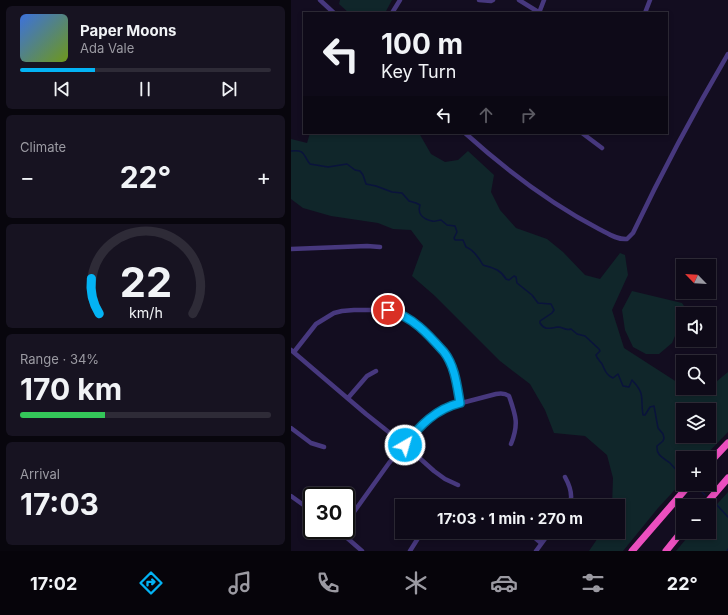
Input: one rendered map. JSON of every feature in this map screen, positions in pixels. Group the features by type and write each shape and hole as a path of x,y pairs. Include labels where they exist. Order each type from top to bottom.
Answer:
{"highway":[{"path":"716,456 728,443"},
{"path":"710,499 728,478"},
{"path":"632,551 684,491"},
{"path":"666,551 676,539"}],"street":[{"path":"319,0 333,12"},
{"path":"394,12 400,0"},
{"path":"479,0 486,2 493,0"},
{"path":"539,12 544,0"},
{"path":"645,12 651,0"},
{"path":"520,1 537,12"},
{"path":"466,134 503,166 550,201 577,217 617,238 624,240 630,237 633,233 692,116 728,54"},
{"path":"583,134 602,148"},
{"path":"291,249 367,246 380,247"},
{"path":"458,485 440,475 292,351 316,324 334,313 354,310 388,310 397,312 417,325 448,357 453,370 460,403"},
{"path":"347,398 367,376 376,371"},
{"path":"355,510 414,433 432,415 441,410 460,403 500,393 509,396 517,419 516,433 511,444"},
{"path":"291,428 313,445 324,447"},
{"path":"565,476 571,491 571,499"},
{"path":"291,496 303,504"},
{"path":"349,539 362,551"},
{"path":"410,551 418,539"},
{"path":"536,539 541,543"},
{"path":"536,551 544,539"}],"green space":[{"path":"340,0 392,0 386,12 348,12 339,4"},
{"path":"310,134 420,134 431,154 445,162 458,160 468,151 494,175 491,192 500,210 516,228 547,239 563,252 585,275 600,279 620,253 625,255 628,275 612,310 624,348 676,381 676,395 716,395 716,382 728,372 728,432 710,451 676,451 676,489 623,551 589,551 597,539 625,539 625,499 612,499 613,478 607,455 585,436 554,433 545,410 530,384 500,361 435,296 412,276 423,246 411,230 393,229 378,223 331,216 303,208 291,199 291,139 307,143"},
{"path":"632,291 682,303 685,307 676,307 676,334 672,343 659,354 646,354 633,347 625,330 622,310"},
{"path":"728,492 728,551 676,551 686,539 716,539 716,505"}],"waterway":[{"path":"291,151 302,152 310,164 328,167 347,164 355,170 360,171 366,184 392,192 402,193 409,201 420,205 419,211 421,216 433,221 441,220 447,225 455,226 457,232 454,238 455,240 463,240 466,247 474,252 483,265 499,271 506,279 509,280 514,276 516,277 517,283 532,295 538,303 551,304 554,310 540,321 542,326 548,328 558,327 567,330 571,329 577,334 585,336 599,349 600,351 596,356 609,375 613,378 618,374 623,386 629,387 632,380 639,389 642,396 643,415 645,415 650,407 654,406 658,428 663,434 664,438 663,441 657,446 658,452 676,470"},
{"path":"701,491 705,495"},
{"path":"716,504 728,517"}],"route":[{"path":"388,310 404,315 417,325 448,357 453,370 460,403 432,415 414,433 405,445"}]}
